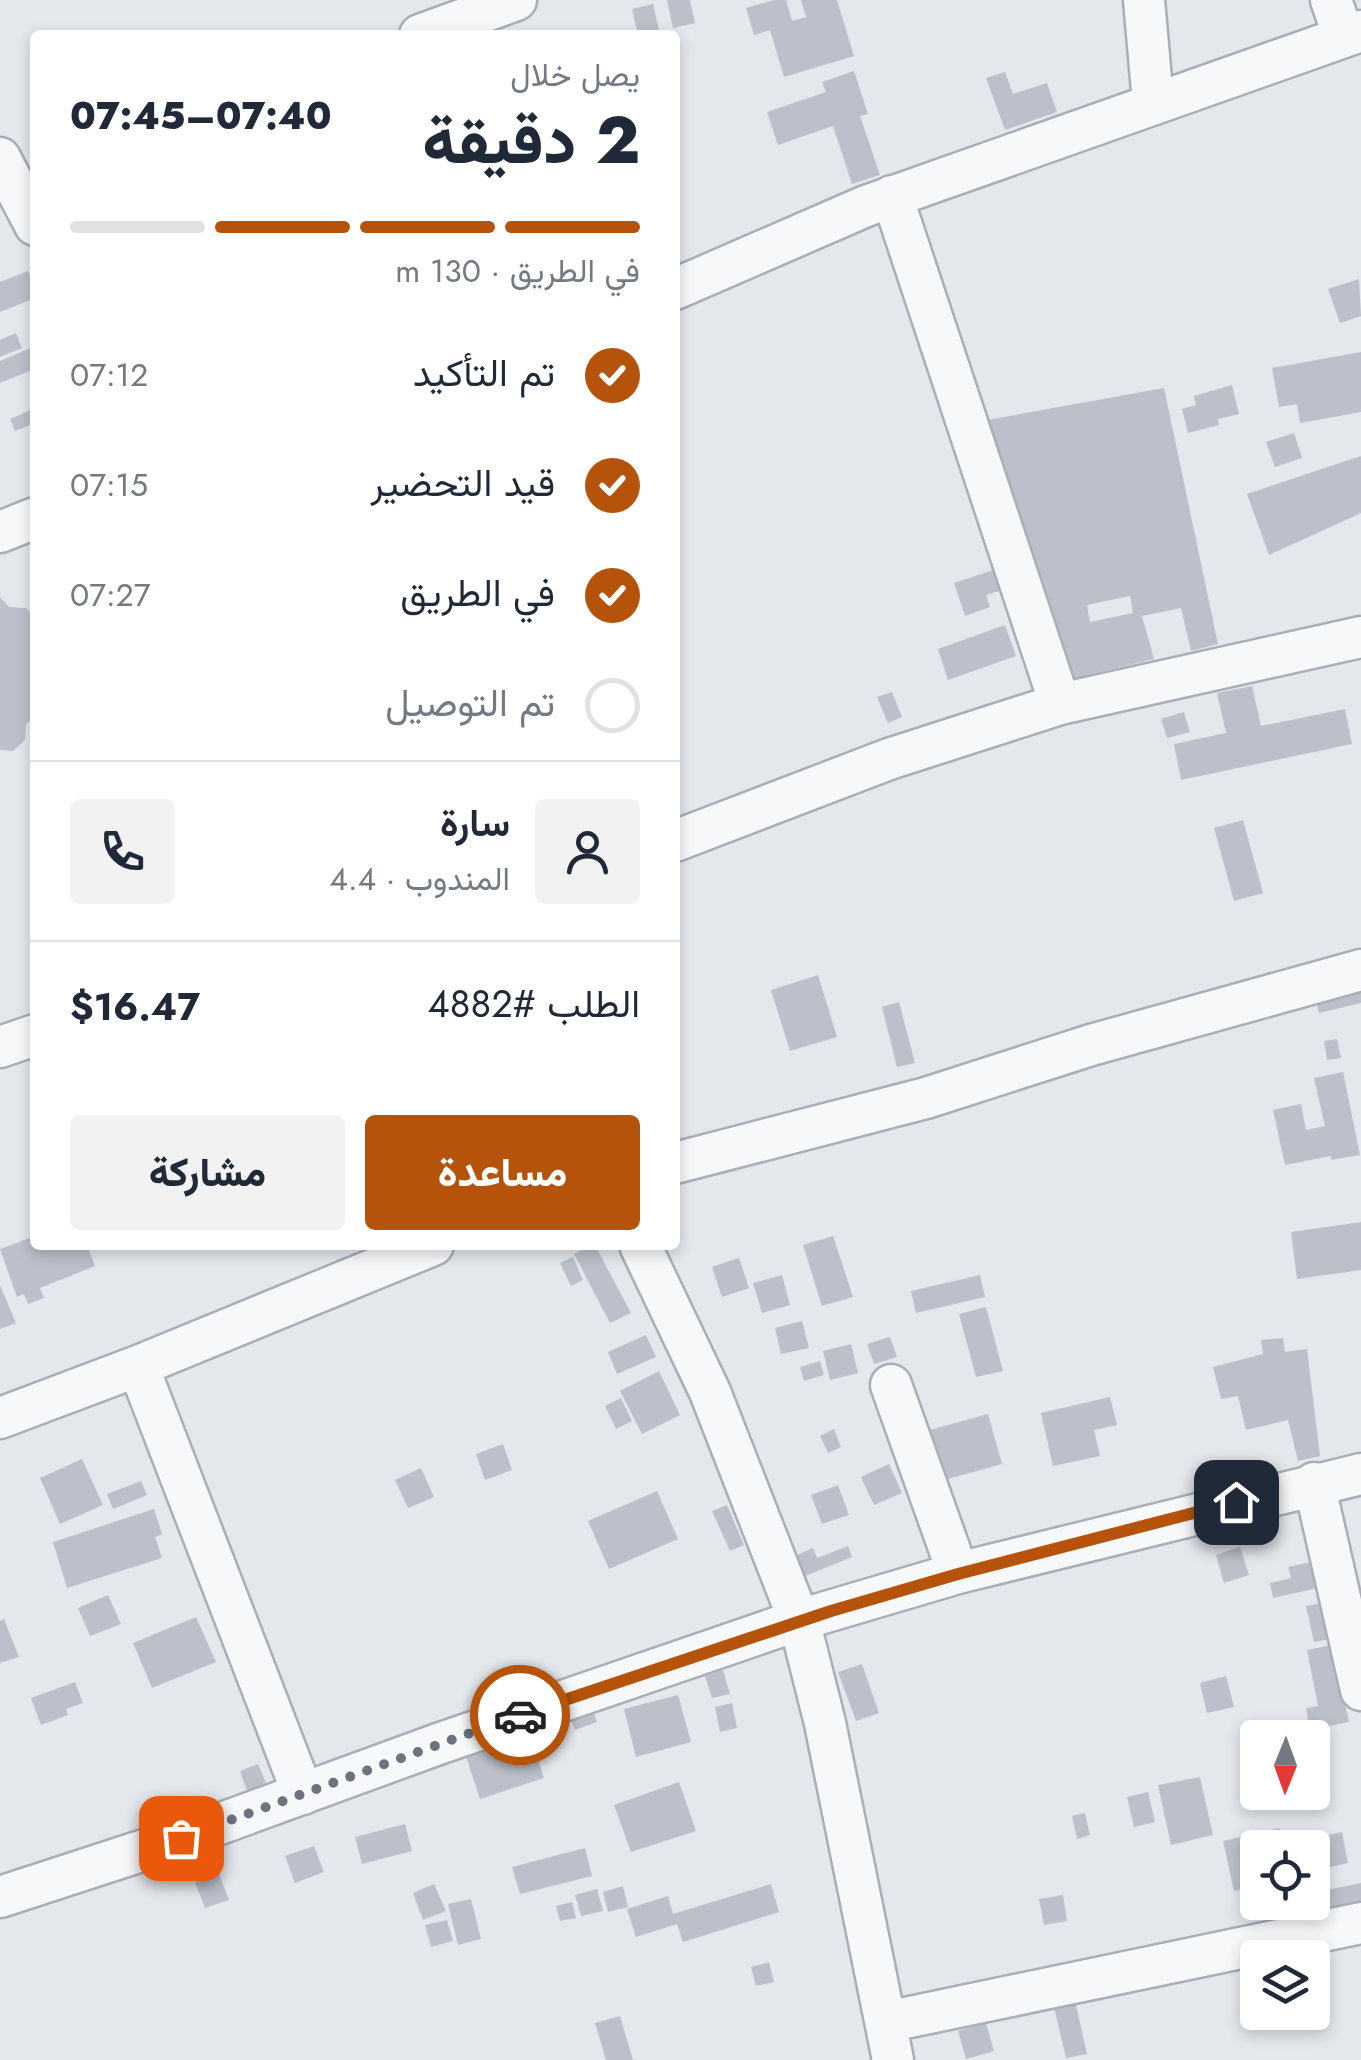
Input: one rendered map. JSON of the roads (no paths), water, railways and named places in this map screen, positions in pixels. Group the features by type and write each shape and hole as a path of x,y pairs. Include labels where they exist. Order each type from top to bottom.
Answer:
{"street":[{"path":"434,30 516,0"},
{"path":"1144,0 1152,102"},
{"path":"680,286 892,196 1152,102 1345,23"},
{"path":"17,173 30,211"},
{"path":"892,196 1060,704"},
{"path":"680,839 889,759 1060,704 1361,637"},
{"path":"680,1162 926,1098 1091,1045 1361,970"},
{"path":"0,1047 30,1037"},
{"path":"0,1418 421,1250"},
{"path":"642,1250 710,1392 799,1620 822,1706 889,2041 1361,1923"},
{"path":"138,1366 303,1794"},
{"path":"891,1385 958,1574"},
{"path":"0,1898 799,1620 958,1574 1361,1474"},
{"path":"1314,1483 1361,1688"}]}
